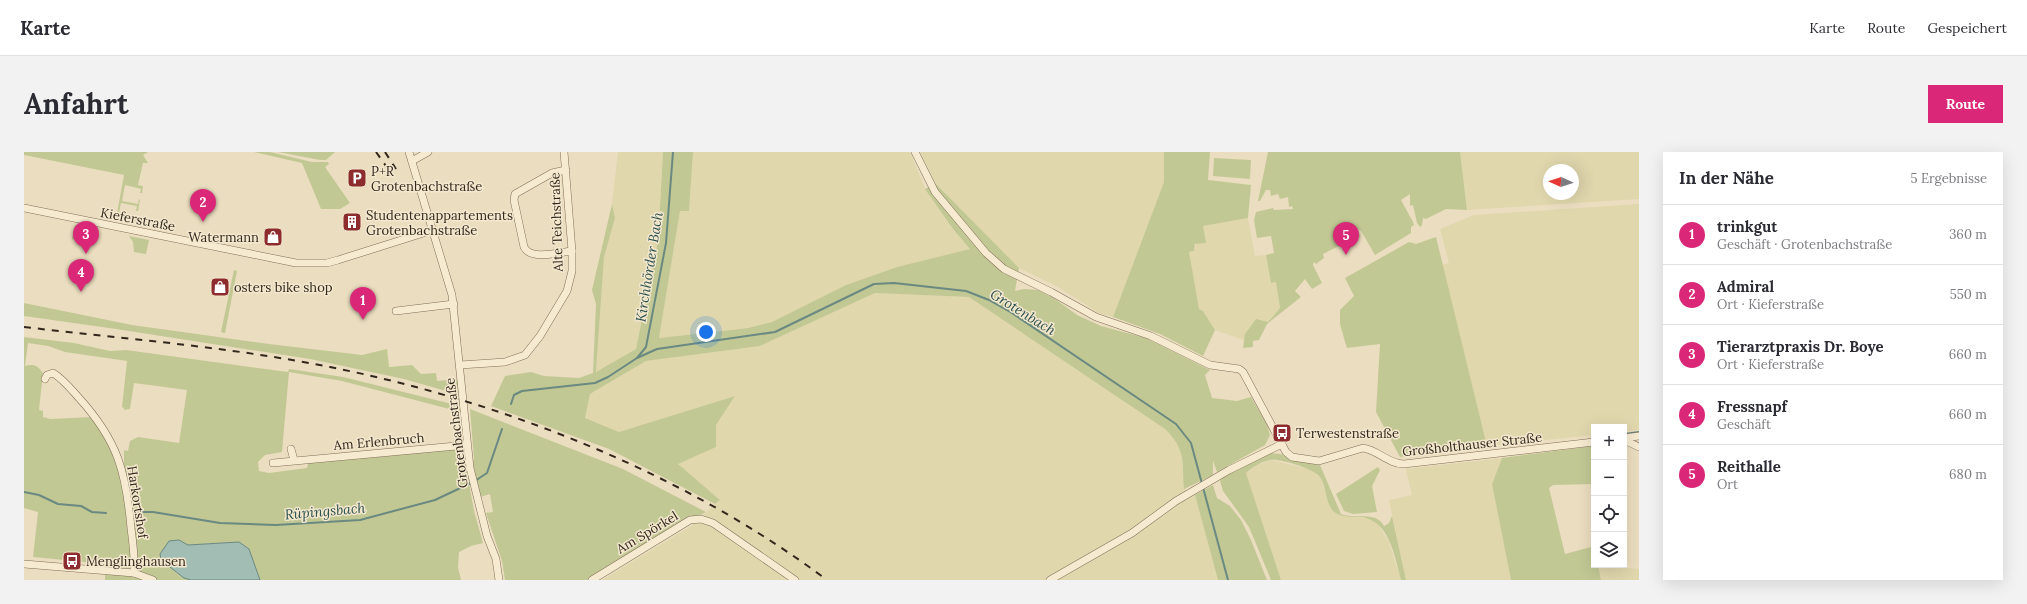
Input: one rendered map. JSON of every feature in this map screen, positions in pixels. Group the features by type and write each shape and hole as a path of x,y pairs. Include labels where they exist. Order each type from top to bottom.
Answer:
{"street":[{"name":"Grotenbachstraße","path":"409,152 434,230 454,304 470,468 474,490 487,536 496,559 499,580"},
{"path":"412,161 428,152"},
{"name":"Alte Teichstraße","path":"460,365 512,360 525,355 550,321 567,291 572,271 572,252 564,152"},
{"name":"Großholthauser Straße","path":"915,152 935,192 995,262 1014,275 1051,292 1096,317 1151,336 1210,365 1240,369 1282,444 1290,455 1312,461 1326,460 1363,448 1368,449 1392,462 1404,464 1591,442"},
{"path":"566,170 552,173 517,192 514,200 524,247 527,252 533,254 572,252"},
{"name":"Kieferstraße","path":"24,208 296,263 327,262 338,260 434,230"},
{"path":"396,311 454,304"},
{"name":"Harkortshof","path":"45,379 47,375 53,373 69,387 96,419 117,454 127,492 134,559 134,573"},
{"path":"1627,438 1638,436"},
{"path":"1627,441 1639,447"},
{"path":"1050,580 1132,533 1176,501 1246,460 1282,444"},
{"name":"Am Erlenbruch","path":"273,463 467,445"},
{"path":"292,449 294,460"},
{"name":"Am Spörkel","path":"592,580 677,527 696,519 707,520 714,523 795,580"},
{"path":"24,564 134,573 153,580"}],"shaded area":[{"path":"618,152 663,152 658,241 636,349 596,373 604,257 615,218 612,204"},
{"path":"693,152 910,152 925,189 953,229 971,249 897,267 846,285 772,322 748,328 659,338 680,211 689,211"},
{"path":"920,152 1164,152 1164,182 1113,317 1099,313 1058,287 1019,268 935,183"},
{"path":"1460,152 1639,152 1639,199 1467,210"},
{"path":"1639,204 1639,430 1627,432 1627,424 1591,424 1591,435 1487,446 1442,265 1449,263 1440,229 1474,215"},
{"path":"1248,218 1255,256 1266,255 1271,283 1276,282 1280,308 1250,342 1215,330 1203,311 1199,309 1188,252 1194,251 1203,226"},
{"path":"875,293 969,297 1165,429 1176,440 1180,448 1187,499 1195,495 1218,580 602,580 691,526 720,500 677,464 715,447 716,425 735,396 619,432 585,418 590,394 646,361 760,346"},
{"path":"1502,458 1492,484 1511,580 1406,580 1389,500 1412,495 1406,469"},
{"path":"1271,460 1313,470 1321,478 1330,506 1334,512 1349,517 1368,518 1377,523 1389,542 1401,580 1281,580 1246,473 1257,465"},
{"path":"1599,568 1639,569 1639,580 1601,580"}],"green space":[{"path":"24,152 148,152 143,155 148,163 143,163 138,185 143,186 142,193 140,193 141,189 125,185 122,201 138,204 139,199 138,211 136,211 137,206 121,203 118,218 134,221 137,217 136,223 116,219 124,175 24,155"},
{"path":"254,152 270,152 312,162 328,162 329,164 325,167 350,203 340,209 321,209 302,163"},
{"path":"278,152 335,152 326,160 320,160"},
{"path":"663,152 693,152 689,211 680,211 659,338 748,328 772,322 846,285 897,267 970,249 953,229 925,189 935,183 1019,268 1015,291 1024,289 1038,290 1055,299 1077,315 1101,326 1146,338 1210,370 1205,375 1212,398 1237,401 1251,397 1267,425 1270,435 1265,445 1217,472 1213,461 1213,475 1184,489 1182,456 1177,443 1165,429 969,297 875,293 760,346 646,361 590,394 585,418 619,432 735,396 716,425 716,447 678,464 720,500 715,504 609,449 491,406 505,376 531,372 544,376 579,378 593,373 596,304 592,290 612,204 615,218 604,257 596,372 636,349 658,241"},
{"path":"1164,152 1210,152 1208,180 1251,185 1248,218 1203,226 1206,243 1195,244 1194,251 1189,252 1199,309 1203,311 1215,330 1203,356 1160,334 1113,317 1164,182"},
{"path":"1268,152 1460,152 1467,210 1446,209 1426,219 1423,218 1422,225 1420,227 1417,223 1413,205 1410,206 1410,194 1401,200 1414,225 1411,227 1411,233 1375,255 1361,231 1354,227 1354,230 1357,231 1361,237 1358,236 1323,254 1324,258 1316,264 1314,262 1313,265 1322,283 1312,289 1305,279 1295,291 1301,297 1267,324 1259,340 1253,341 1253,347 1243,348 1245,334 1256,319 1268,322 1280,308 1276,282 1271,283 1266,255 1274,253 1271,236 1257,238 1254,220 1256,212 1273,208 1274,210 1293,209 1292,206 1289,207 1288,197 1280,199 1278,194 1271,196 1270,190 1266,190 1260,201 1258,201"},
{"path":"1214,158 1251,160 1250,179 1213,176"},
{"path":"75,225 86,227 83,242 72,239"},
{"path":"129,236 149,240 146,254 134,252 133,242"},
{"path":"1436,237 1487,446 1400,457 1376,412 1380,344 1347,348 1346,345 1340,324 1340,310 1354,296 1345,278 1409,242 1416,244"},
{"path":"234,270 237,271 225,333 221,332"},
{"path":"24,303 132,325 269,344 362,355 387,349 389,367 412,365 421,374 436,373 437,381 458,379 460,395 404,379 310,359 24,316"},
{"path":"24,337 74,343 110,351 126,350 288,372 289,369 343,377 460,406 461,412 342,381 289,372 282,452 265,455 258,462 259,471 269,473 307,468 308,463 459,448 464,455 474,511 483,543 471,546 459,552 458,567 461,580 260,580 249,549 239,542 188,545 179,540 169,541 160,554 177,573 191,580 105,580 105,564 33,557 38,512 24,508","holes":["28,343 48,346 65,352 127,361 122,407 124,410 130,409 134,383 187,390 179,443 138,437 130,441 128,451 124,450 124,468 130,491 124,490 115,453 93,417 50,419 43,417 43,411 39,410 43,373 35,366 25,366"]},
{"path":"470,409 623,469 706,512 631,553 587,580 505,580 502,561 486,513 493,512 490,494 480,497 473,462"},
{"path":"1591,446 1591,484 1553,485 1549,488 1565,554 1591,547 1591,568 1599,568 1601,580 1511,580 1492,484 1502,458"},
{"path":"1270,453 1280,454 1299,461 1320,465 1341,514 1347,516 1376,518 1384,526 1389,523 1392,516 1406,580 1401,580 1389,540 1384,531 1377,524 1369,519 1345,516 1333,511 1327,499 1324,485 1317,474 1296,465 1270,460 1260,463 1246,473 1281,580 1271,580 1249,527 1223,491 1220,481 1226,474"},
{"path":"1378,467 1380,470 1372,486 1377,512 1353,514 1344,511 1336,494"},
{"path":"1213,485 1217,498 1230,506 1241,520 1251,540 1267,580 1218,580 1195,495"}],"water":[{"path":"179,540 188,545 239,542 249,549 260,580 191,580 184,578 161,560 160,554 169,541"}],"waterway":[{"name":"Kirchhörder Bach","path":"637,358 646,347 666,243 673,152"},
{"name":"Grotenbach","path":"511,404 514,395 522,391 595,383 608,377 637,358 657,349 775,332 874,284 894,283 966,291 989,300 1012,313 1176,424 1191,443 1228,580"},
{"name":"Rüpingsbach","path":"475,481 487,473 502,429"},
{"path":"1627,434 1639,432"},
{"name":"Rüpingsbach","path":"134,512 153,512 220,523 276,525 360,520 435,500 471,483"},
{"name":"Rüpingsbach","path":"24,492 39,495 58,504 81,506 92,512 106,513"}],"railway":[{"path":"376,152 391,173"},
{"path":"385,152 396,169"},
{"path":"24,327 178,344 292,360 396,382 461,400 590,446 653,475 714,506 772,542 827,580"}],"place":[{"name":"P+R Grotenbachstraße","path":"357,178"},
{"name":"Admiral","path":"203,222"},
{"name":"Studentenappartements Grotenbachstraße","path":"352,222"},
{"name":"Watermann","path":"273,237"},
{"name":"Tierarztpraxis Dr. Boye","path":"86,254"},
{"name":"Reithalle","path":"1346,255"},
{"name":"osters bike shop","path":"220,287"},
{"name":"Fressnapf","path":"81,292"},
{"name":"trinkgut","path":"363,320"},
{"name":"Terwestenstraße","path":"1282,433"},
{"name":"Menglinghausen","path":"72,561"}]}
